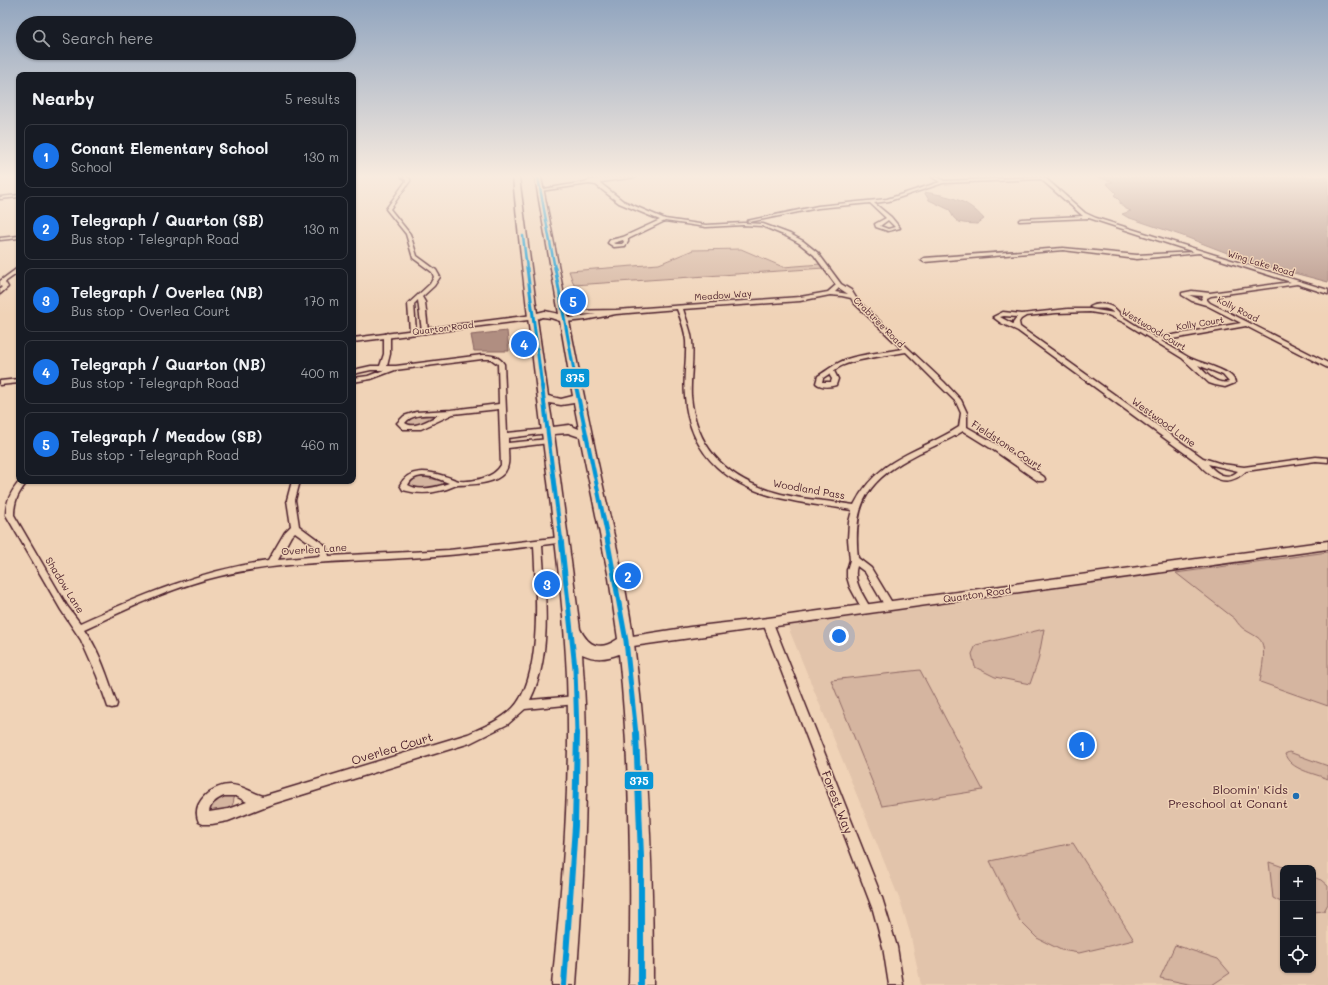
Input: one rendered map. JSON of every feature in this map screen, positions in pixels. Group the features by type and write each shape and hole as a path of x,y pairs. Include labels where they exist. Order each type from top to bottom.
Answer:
{"highway":[{"path":"527,223 533,317 562,540 572,630 576,700 574,863 564,985"},
{"path":"546,223 586,435 616,578 626,642 633,704 639,787 642,915 641,985"},
{"path":"533,317 543,314 564,316"},
{"path":"543,398 561,402 580,398"},
{"path":"548,436 570,429 586,435"},
{"path":"572,630 581,644 595,652 612,650 626,642"}],"street":[{"path":"399,223 408,234 415,257 436,274 436,280 411,304 412,332"},
{"path":"625,238 658,223"},
{"name":"Crabtree Road","path":"685,223 706,226 753,223"},
{"name":"Crabtree Road","path":"764,223 808,247 839,285 849,291 852,297 942,383 959,401 964,414 963,428"},
{"name":"Wing Lake Road","path":"1107,223 1328,292"},
{"path":"0,239 16,238"},
{"path":"924,260 1063,249 1088,250 1137,257 1200,253"},
{"path":"0,292 5,287 2,284 16,272"},
{"name":"Kolly Road","path":"1296,282 1210,295 1204,298 1208,304 1328,366"},
{"path":"830,293 839,285"},
{"name":"Meadow Way","path":"564,316 789,300 830,293 852,297"},
{"path":"1208,304 1194,300 1184,294 1192,293 1210,295"},
{"path":"420,297 422,302 425,331"},
{"name":"Woodland Pass","path":"679,307 688,341 688,396 692,423 696,436 707,454 721,467 734,476 770,493 791,498 856,508"},
{"name":"Westwood Court","path":"1022,316 1087,310 1102,312 1118,317 1190,360 1225,374 1232,380 1232,383 1223,385 1212,381 1190,360"},
{"name":"Westwood Lane","path":"1022,316 1003,314 996,317 1003,322 1016,325 1200,460 1222,466 1244,469 1316,459 1328,460"},
{"path":"1016,325 1022,316"},
{"name":"Quarton Road","path":"356,340 533,317"},
{"name":"Kolly Court","path":"1155,340 1248,324"},
{"path":"383,368 387,354 387,335"},
{"path":"831,371 840,363 907,350"},
{"path":"356,371 396,368 476,357 495,358 501,364 505,465 498,476 456,483 445,487 422,491 406,488 404,485 407,479 419,474 441,477 456,483"},
{"path":"356,380 369,378 396,368"},
{"path":"0,383 16,381"},
{"path":"451,412 418,427 406,427 401,423 404,418 411,415 503,406"},
{"path":"866,609 852,580 851,572 855,560 851,533 852,519 862,494 886,470 915,452 953,435 963,428"},
{"name":"Fieldstone Court","path":"963,428 999,449 1041,479"},
{"path":"504,436 548,436"},
{"path":"505,446 548,436"},
{"path":"1200,460 1214,474 1224,478 1236,476 1244,469"},
{"name":"Shadow Lane","path":"22,484 12,496 9,505 10,515 64,608 91,649 112,704"},
{"path":"295,484 291,500 295,527 323,548 325,559"},
{"path":"271,564 288,534 295,527"},
{"name":"Overlea Lane","path":"78,628 146,598 183,584 220,573 271,564 325,559 423,555 562,540"},
{"name":"Overlea Court","path":"263,801 250,798 236,791 222,791 214,794 204,805 202,812 203,818 212,819 224,817 263,801 470,738 492,728 508,718 521,705 529,688 539,653 540,608 538,543"},
{"name":"Quarton Road","path":"626,642 1328,545"},
{"path":"855,560 868,570 889,606"},
{"name":"Forest Way","path":"768,623 871,886 884,923 891,952 896,985"},
{"path":"521,705 539,705 576,700"}],"shaded area":[{"path":"964,223 978,223 977,224"},
{"path":"1145,223 1328,223 1328,282 1248,261"},
{"path":"741,249 783,267 821,264 824,268 574,285 569,271 659,264 693,250"},
{"path":"507,331 509,351 474,351 471,335"},
{"path":"436,416 434,418 416,425 409,425 406,422 407,419 411,417"},
{"path":"416,477 442,481 443,483 432,488 417,488 409,485 409,482"},
{"path":"1328,550 1328,985 921,985 910,933 901,903 786,622"},
{"path":"1328,552 1328,706 1260,682 1263,664 1263,645 1261,640 1242,628 1235,619 1176,573"},
{"path":"1044,629 1038,661 1030,684 995,677 975,667 972,654 976,645"},
{"path":"920,670 983,790 882,806 831,680"},
{"path":"1289,752 1328,766 1328,779 1303,770 1292,764 1285,754"},
{"path":"224,796 232,796 234,798 232,806 227,810 212,814 209,808 215,799"},
{"path":"1073,843 1134,940 1079,953 1061,950 1037,938 1020,921 990,861"},
{"path":"1269,862 1280,866 1280,902 1273,898"},
{"path":"1316,878 1328,886 1328,904 1324,911 1316,912"},
{"path":"1175,945 1218,959 1230,973 1212,985 1193,985 1160,978"}],"transit line":[{"name":"375","path":"547,223 586,436 613,564 626,641 635,727 640,813 642,899 641,985"},
{"name":"375","path":"523,236 566,580 575,668 577,747 575,826 564,985"}],"place":[{"name":"Telegraph / Meadow (SB)","path":"573,301"},
{"name":"Telegraph / Quarton (NB)","path":"524,344"},
{"name":"Telegraph / Quarton (SB)","path":"628,576"},
{"name":"Telegraph / Overlea (NB)","path":"547,584"},
{"name":"Conant Elementary School","path":"1082,745"},
{"name":"Bloomin' Kids Preschool at Conant","path":"1296,796"}]}
